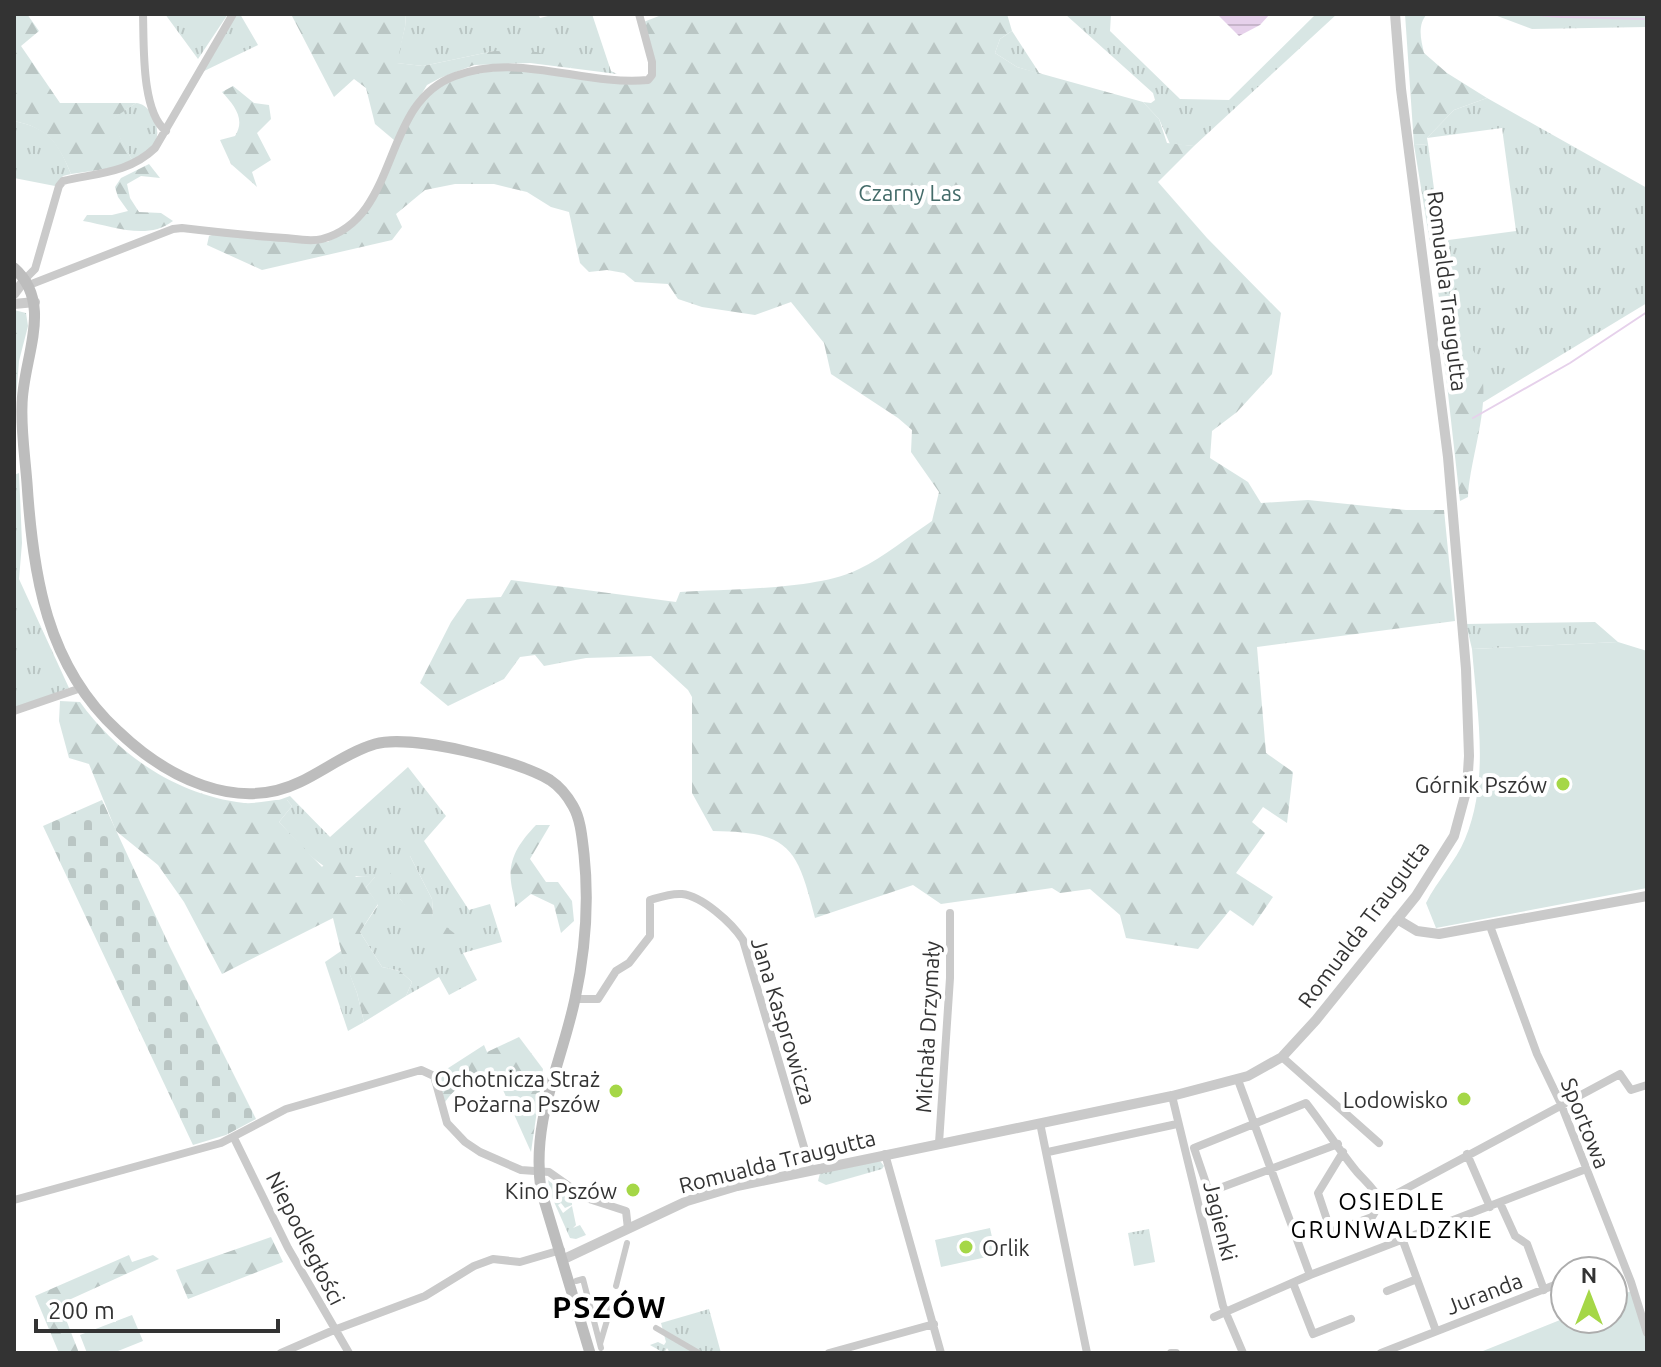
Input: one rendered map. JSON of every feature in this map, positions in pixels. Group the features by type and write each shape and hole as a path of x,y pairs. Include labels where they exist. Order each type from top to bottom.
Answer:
{"main road":[{"path":"14,268 28,282 35,302 22,407 30,535 44,606 59,650 81,688 107,721 145,754 190,780 231,794 278,791 362,749 393,741 419,743 522,767 552,781 575,808 581,829 586,873 586,915 575,999 544,1103 538,1171 562,1254 597,1349"}],"street":[{"path":"143,14 150,98 160,126 166,131"},
{"path":"28,282 35,269 59,186 63,181 126,168 155,148 233,14"},
{"path":"14,294 28,282 173,229 320,239 363,215 413,111 434,86 484,68 525,67 604,78 648,80 652,75 652,62 639,14"},
{"name":"Romualda Traugutta","path":"562,1254 628,1229 687,1201 737,1186 1238,1080 1282,1057 1316,1020 1430,877 1454,836 1467,788 1466,669 1448,457 1401,89 1395,14"},
{"path":"14,304 35,302"},
{"path":"14,711 81,688"},
{"name":"Jana Kasprowicza","path":"575,999 598,999 616,971 629,963 650,936 650,900 677,893 686,894 732,924 743,940 811,1171"},
{"path":"1397,919 1412,929 1433,934 1647,896"},
{"name":"Michała Drzymały","path":"939,1143 950,978 950,913"},
{"name":"Sportowa","path":"1490,926 1537,1054 1561,1104 1634,1291 1647,1333"},
{"path":"1282,1057 1379,1143"},
{"path":"14,1200 234,1138 254,1124 286,1109 421,1070 434,1076 447,1123 465,1142 521,1170 549,1172 586,1198 626,1211 628,1229"},
{"path":"1341,1148 1318,1193 1331,1232 1372,1217 1381,1202 1620,1074 1631,1090 1647,1085"},
{"path":"1238,1080 1310,1275"},
{"name":"Jagienki","path":"1172,1096 1225,1311 1243,1353"},
{"path":"1341,1148 1209,1192 1194,1148 1306,1103 1376,1191 1381,1202"},
{"path":"1040,1123 1087,1353"},
{"path":"1048,1152 1177,1124"},
{"name":"Niepodległości","path":"234,1138 288,1248 349,1353"},
{"path":"885,1154 941,1353"},
{"name":"Juranda","path":"1467,1154 1515,1236 1527,1244 1544,1290"},
{"path":"1214,1317 1310,1275 1586,1169"},
{"name":"Juranda","path":"1403,1241 1436,1331"},
{"path":"616,1286 627,1243"},
{"path":"281,1353 425,1296 450,1279 493,1259 520,1262 562,1254"},
{"path":"1387,1291 1417,1279"},
{"path":"581,1280 597,1349"},
{"path":"1293,1283 1313,1334 1351,1319"},
{"name":"Juranda","path":"1381,1353 1549,1288"},
{"path":"597,1349 611,1307"},
{"path":"829,1353 934,1324"},
{"path":"656,1328 699,1353"}],"green space":[{"path":"14,14 27,14 39,31 21,46 60,103 136,103 111,120 132,160 119,167 71,174 50,138 35,128 14,121"},
{"path":"165,14 228,14 198,59"},
{"path":"236,14 240,14 258,45 202,72"},
{"path":"406,14 538,14 540,18 556,14 592,14 611,71 617,74 570,68 573,65 494,51 423,66 396,63"},
{"path":"406,14 397,63 423,66 494,51 537,52 574,65 570,68 530,63 474,65 440,78 427,85 394,140 375,124 366,88 354,79 334,97 292,16"},
{"name":"Czarny Las","path":"664,14 1007,14 1012,31 1000,39 995,53 1017,67 1143,102 1159,119 1167,143 1194,146 1158,182 1207,238 1281,313 1272,374 1237,412 1212,431 1210,458 1248,482 1261,503 1308,500 1406,510 1444,510 1455,621 1257,647 1266,753 1293,772 1287,823 1263,807 1252,822 1265,833 1236,873 1273,897 1253,926 1230,910 1198,949 1126,938 1120,915 1090,889 1060,893 1052,888 941,904 913,885 815,918 802,875 786,848 759,835 713,831 692,793 692,697 651,656 586,658 544,666 535,655 520,657 504,679 448,706 420,683 451,622 467,599 501,597 511,580 676,602 680,592 797,585 842,576 878,559 932,521 939,492 911,452 912,430 831,374 824,343 791,302 755,315 702,307 678,299 668,284 635,282 624,273 607,270 589,272 580,263 569,212 551,207 527,192 494,184 455,184 425,190 396,214 402,227 392,240 262,270 207,245 209,236 215,234 328,242 363,215 413,112 435,86 455,76 525,67 641,80 653,72 641,23"},
{"path":"1065,14 1111,14 1110,31 1180,99 1229,100 1316,14 1337,14 1194,146 1170,144 1159,119 1143,102 1155,100 1153,93"},
{"path":"1405,14 1427,14 1421,28 1424,53 1447,73 1487,98 1454,110 1427,138 1428,144 1414,145"},
{"path":"1492,14 1647,14 1647,27 1532,29"},
{"path":"1012,31 1040,74 1017,67 995,53 1000,39"},
{"path":"233,86 254,103 269,105 271,119 257,133 271,160 252,172 257,187 231,164 220,140 235,136 238,130 237,112 222,92"},
{"path":"1487,98 1647,188 1647,303 1482,403 1481,376 1455,332 1444,328 1414,145 1428,144 1441,241 1516,231 1502,128 1427,138 1454,110"},
{"path":"136,103 151,113 157,133 154,145 132,160 110,120"},
{"path":"14,121 36,128 51,138 71,174 63,176 55,186 14,178"},
{"path":"149,164 160,178 141,176 127,184 130,198 139,212 161,213 173,221 163,227 141,231 83,221 87,215 112,215 128,211 115,187 121,178"},
{"path":"14,310 26,313 28,326 19,361 14,425"},
{"path":"1444,328 1465,341 1478,358 1483,379 1480,427 1468,497 1460,501 1441,331"},
{"path":"19,473 22,543 19,579 69,688 14,709 14,475"},
{"path":"1595,622 1618,642 1472,649 1466,624"},
{"name":"Górnik Pszów","path":"1618,642 1647,651 1647,888 1436,928 1426,903 1465,839 1477,793 1480,745 1472,649"},
{"path":"60,701 80,702 95,722 131,756 173,782 219,799 244,803 287,800 292,806 279,822 322,867 336,851 356,877 376,876 366,887 378,904 360,932 382,967 400,971 412,982 406,996 364,1022 333,918 222,974 184,902 158,865 116,831 89,764 69,758 59,721"},
{"path":"408,767 446,816 424,841 469,910 490,904 502,942 463,953 477,980 449,995 439,977 406,996 412,982 400,971 382,967 360,932 378,905 366,887 375,877 342,874 310,855 279,822 292,806 287,800 279,800 290,796 330,837","holes":["410,856 432,899 433,917 412,912 400,899"]},
{"path":"102,800 170,947 256,1119 226,1135 193,1145 43,826"},
{"path":"536,825 550,825 530,859 546,882 558,882 572,901 574,921 561,933 554,905 531,894 515,907 511,865 520,844"},
{"path":"410,856 432,899 433,917 454,933 461,943 458,949 428,935 400,899 390,875 393,866"},
{"path":"341,951 364,1022 348,1031 325,962"},
{"path":"519,1037 543,1069 531,1152 503,1090 489,1076 463,1084 444,1104 439,1074 484,1045 487,1052"},
{"path":"880,1161 884,1166 882,1169 826,1185 818,1181 820,1173"},
{"path":"548,1180 572,1200 572,1205 565,1208 561,1203 558,1205 563,1213 572,1206 576,1225 573,1228 580,1225 586,1235 570,1238 551,1195"},
{"name":"Orlik","path":"990,1228 996,1255 941,1267 935,1240"},
{"path":"1149,1229 1155,1262 1134,1266 1128,1233"},
{"path":"271,1237 283,1262 188,1299 176,1270"},
{"path":"129,1255 132,1262 153,1255 159,1259 60,1304 79,1353 59,1353 35,1296"},
{"path":"1634,1290 1647,1335 1647,1353 1478,1353 1549,1324 1549,1335 1629,1335 1629,1292"},
{"path":"709,1309 721,1353 670,1353 667,1348 664,1353 650,1345 658,1342 664,1345 666,1342 661,1323"},
{"path":"132,1315 143,1341 113,1353 87,1353 80,1335"}],"shaded area":[{"path":"1217,14 1270,14 1260,25 1239,36"}],"waterway":[{"path":"1527,14 1647,19"},
{"path":"1473,418 1570,363 1647,312"}],"place":[{"name":"Górnik Pszów","path":"1563,784"},
{"name":"Ochotnicza Straż Pożarna Pszów","path":"616,1091"},
{"name":"Lodowisko","path":"1464,1099"},
{"name":"Kino Pszów","path":"633,1190"},
{"name":"Orlik","path":"966,1247"}],"district":[{"name":"OSIEDLE GRUNWALDZKIE","path":"1392,1215"},
{"name":"PSZÓW","path":"610,1307"}]}
